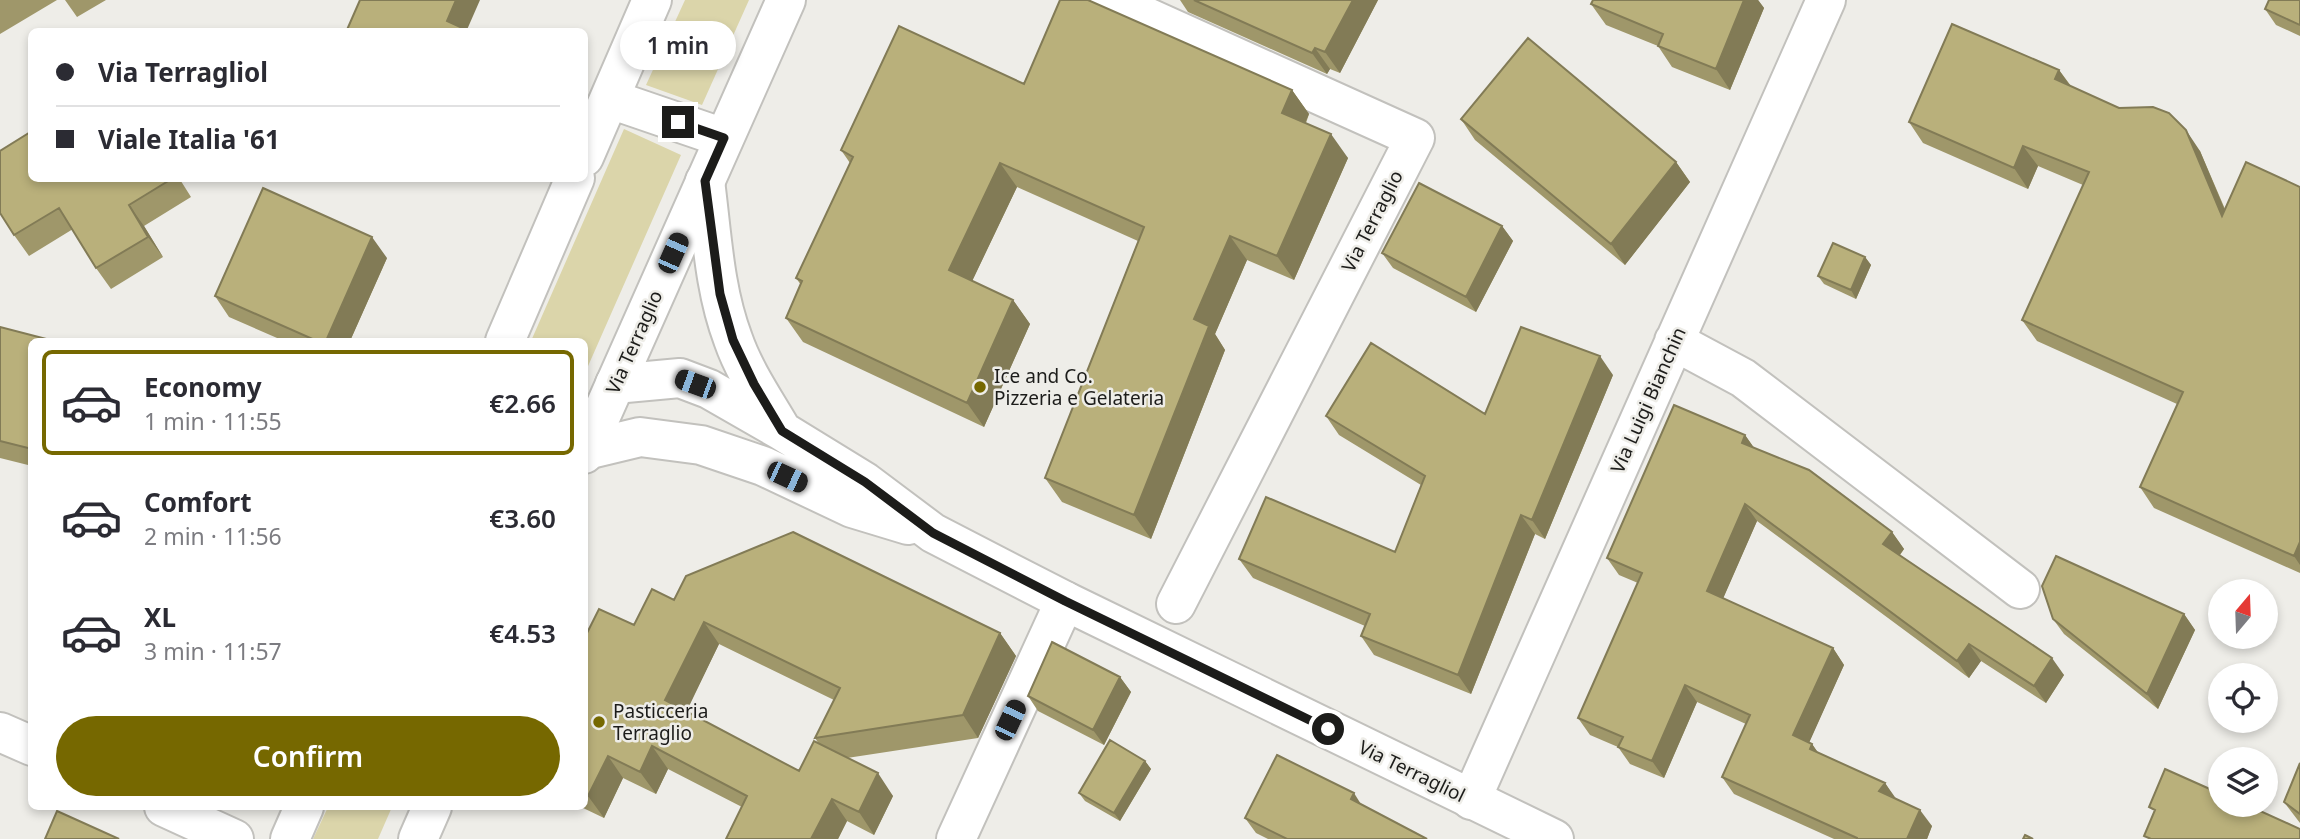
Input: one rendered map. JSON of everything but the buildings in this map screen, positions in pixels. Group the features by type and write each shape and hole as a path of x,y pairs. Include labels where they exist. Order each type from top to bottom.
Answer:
{"street":[{"path":"588,148 652,0"},
{"name":"Via Terraglio","path":"588,445 786,0"},
{"name":"Via Terraglio","path":"1109,0 1415,138 1177,604"},
{"name":"Via Luigi Bianchin","path":"1471,800 1826,0"},
{"path":"610,99 724,138"},
{"name":"Via Terragliol","path":"705,181 720,294 733,340 754,384 782,431"},
{"path":"506,338 573,182"},
{"path":"1674,341 1744,378 2020,589"},
{"name":"Via Terragliol","path":"615,384 680,378 709,389 865,482 933,533 1065,601 1554,839"},
{"name":"Via Terragliol","path":"615,384 647,413 701,445"},
{"name":"Via Terragliol","path":"588,451 640,437 701,445 763,466 852,508 933,533"},
{"path":"956,839 1065,601"},
{"path":"0,732 28,744"},
{"path":"171,810 234,839"},
{"path":"290,839 303,810"},
{"path":"418,839 431,810"}],"shaded area":[{"path":"685,0 749,0 702,105 646,85"},
{"path":"624,129 681,155 588,366 588,338 532,338"},
{"path":"327,810 391,810 378,839 313,839"}],"place":[{"name":"Ice and Co. Pizzeria e Gelateria","path":"980,387"},
{"name":"Pasticceria Terraglio","path":"599,722"}],"route":[{"path":"678,122 724,138 705,181 720,294 733,340 754,384 782,431 865,482 933,533 1065,601 1328,729"}]}
